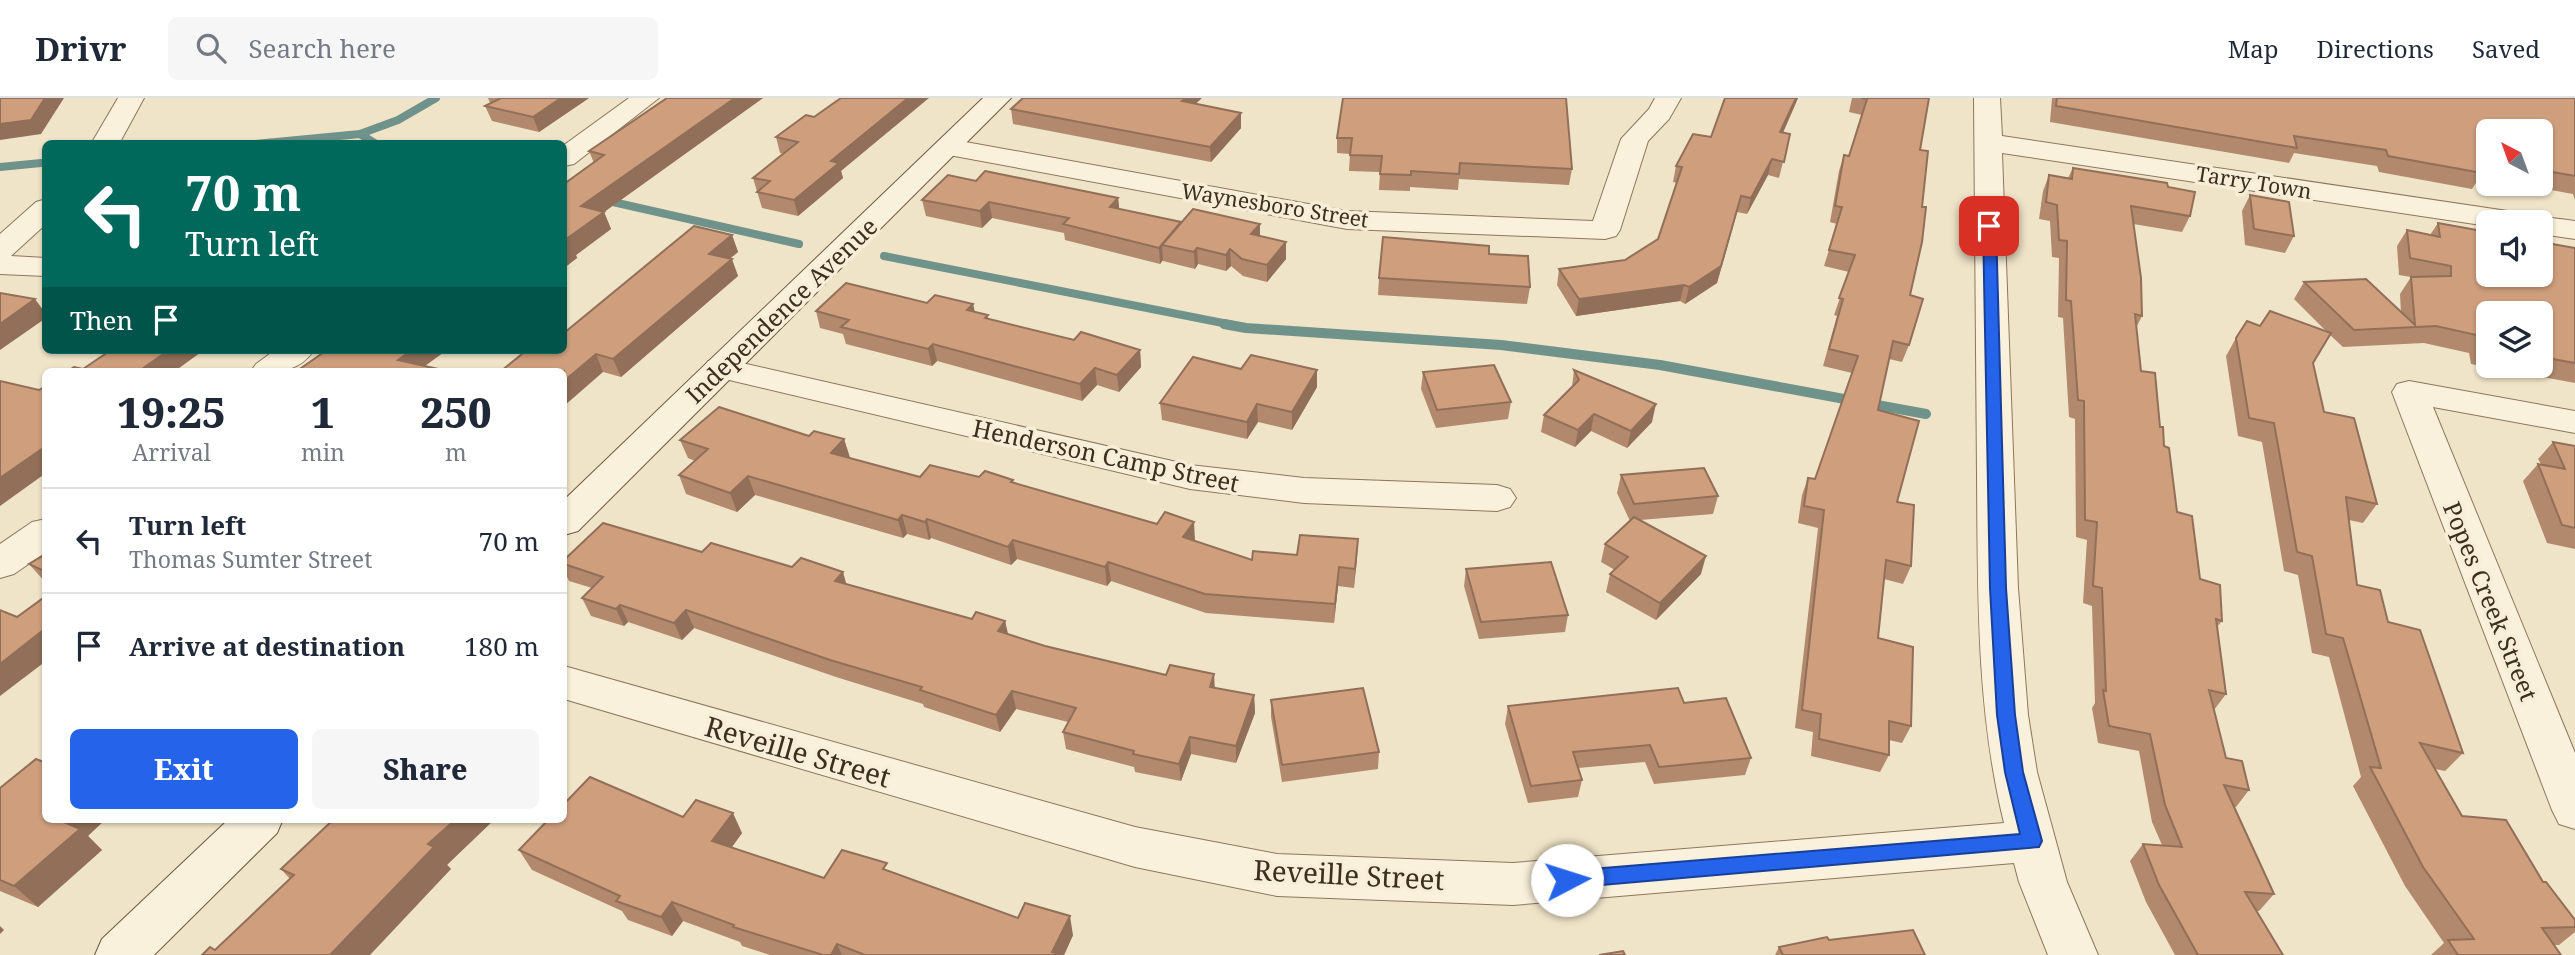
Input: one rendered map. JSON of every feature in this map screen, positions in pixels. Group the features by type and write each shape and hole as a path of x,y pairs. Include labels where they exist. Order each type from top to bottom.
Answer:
{"street":[{"path":"108,140 131,98"},
{"path":"567,156 646,98"},
{"name":"Independence Avenue","path":"567,519 998,98"},
{"name":"Waynesboro Street","path":"949,147 1347,220 1605,230 1635,139 1660,113 1668,98"},
{"path":"1987,98 1998,588 2005,702 2014,772 2043,882 2073,955"},
{"name":"Tarry Town","path":"1987,142 2476,215"},
{"path":"0,250 42,212"},
{"path":"2553,227 2575,230"},
{"path":"0,265 42,267"},
{"path":"272,368 291,354"},
{"name":"Henderson Camp Street","path":"720,368 1228,484 1299,491 1497,498"},
{"name":"Popes Creek Street","path":"2575,422 2409,392 2575,810"},
{"path":"0,565 42,535"},
{"name":"Reveille Street","path":"567,684 1135,848 1277,875 1513,884 2032,841"},
{"path":"120,955 256,823"}],"building":[{"path":"0,98 45,98 31,120 0,124"},
{"path":"501,98 561,98 533,117 485,106"},
{"path":"667,98 735,98 581,206 604,212 567,239 567,182 604,155 589,151"},
{"path":"841,98 908,98 831,161 839,163 794,200 757,192 770,181 753,178 798,142 776,137 806,115 814,117"},
{"path":"1023,98 1186,98 1182,101 1241,113 1210,147 1011,109"},
{"path":"1343,98 1566,98 1572,169 1460,163 1459,174 1411,171 1411,175 1380,174 1382,156 1350,155 1352,138 1337,138"},
{"path":"1725,98 1796,98 1780,132 1790,134 1784,162 1772,159 1751,198 1741,196 1721,266 1689,287 1684,285 1579,299 1559,269 1625,260 1658,239 1682,167 1676,166 1693,134 1711,137"},
{"path":"1861,98 1929,98 1920,150 1928,151 1922,207 1926,207 1922,242 1910,295 1923,299 1909,345 1893,341 1878,410 1919,421 1897,502 1914,505 1911,566 1886,560 1878,638 1913,647 1911,726 1889,721 1889,755 1819,739 1821,714 1802,710 1824,510 1804,506 1808,478 1815,479 1858,356 1829,349 1843,299 1839,298 1855,255 1829,250 1842,207 1835,206 1844,155 1849,156 1867,99"},
{"path":"2057,98 2575,98 2575,176 2553,172 2553,119 2476,119 2476,172 2388,156 2386,150 2294,136 2297,148 2056,106"},
{"path":"2073,168 2167,183 2168,187 2195,192 2190,216 2131,206 2141,278 2142,316 2135,314 2141,371 2155,373 2160,427 2163,427 2164,446 2169,448 2177,512 2192,516 2200,579 2220,585 2222,621 2216,619 2226,694 2209,690 2226,758 2242,761 2249,790 2224,785 2274,894 2245,892 2283,955 2198,955 2159,885 2143,844 2182,847 2165,805 2150,734 2109,726 2103,690 2106,691 2102,588 2093,586 2097,522 2085,520 2084,401 2078,400 2071,301 2066,300 2067,241 2059,240 2057,205 2046,202 2049,175 2072,179"},
{"path":"985,171 1118,198 1110,207 1181,222 1159,248 1063,224 1069,218 989,202 980,211 922,200 948,175 976,181"},
{"path":"2250,195 2289,202 2294,236 2254,229"},
{"path":"1193,209 1260,224 1251,234 1286,242 1267,265 1242,259 1230,249 1226,255 1197,248 1194,252 1162,245"},
{"path":"2438,223 2476,230 2476,287 2553,287 2553,244 2575,248 2575,363 2553,359 2553,301 2476,301 2476,335 2436,326 2354,330 2304,282 2366,279 2415,325 2411,277 2451,276 2451,266 2410,258 2407,230 2440,237"},
{"path":"694,226 732,235 709,254 732,259 613,359 596,354 567,378 567,368 505,368 522,354 567,354 567,331"},
{"path":"1383,237 1489,246 1489,254 1528,256 1530,287 1379,278"},
{"path":"846,283 927,303 935,295 973,304 967,310 988,315 985,318 1074,340 1081,332 1140,350 1117,375 1095,368 1080,384 933,344 928,349 841,327 849,320 816,311"},
{"path":"0,293 35,299 0,324"},
{"path":"2270,311 2331,333 2313,363 2324,412 2354,418 2377,504 2346,497 2357,585 2380,590 2388,622 2420,630 2463,753 2420,743 2462,816 2506,820 2543,882 2546,882 2575,920 2575,927 2542,928 2561,955 2458,955 2448,940 2474,939 2423,867 2370,767 2381,768 2343,638 2326,634 2312,556 2297,552 2274,423 2249,418 2236,338 2247,321 2260,326"},
{"path":"105,354 163,354 143,368 84,368"},
{"path":"321,354 406,354 398,360 434,368 301,368"},
{"path":"1251,355 1317,370 1292,412 1257,404 1247,422 1160,403 1193,357 1241,369"},
{"path":"1494,365 1511,402 1437,410 1423,372"},
{"path":"1574,370 1656,404 1631,431 1594,414 1578,430 1544,415 1579,380"},
{"path":"0,381 39,390 42,388 42,449 0,478"},
{"path":"719,407 809,436 814,431 844,439 831,453 920,477 930,465 979,477 985,471 1013,480 1011,482 1157,524 1165,512 1194,522 1183,537 1252,560 1253,551 1297,555 1300,535 1358,539 1355,569 1339,567 1335,604 1205,594 1108,562 1105,567 1013,540 1008,547 927,519 925,522 902,515 898,520 748,476 730,493 679,475 708,449 680,440"},
{"path":"2553,442 2575,446 2575,528 2562,525 2538,464 2565,469"},
{"path":"1704,468 1718,496 1634,504 1621,475"},
{"path":"1634,517 1706,556 1660,603 1610,574 1628,557 1605,544"},
{"path":"603,523 702,552 711,543 792,567 801,558 843,572 835,581 972,619 976,612 1005,621 998,631 1045,646 1166,675 1170,665 1214,674 1210,687 1254,695 1236,746 1190,737 1179,764 1133,754 1134,751 1063,732 1076,708 1012,691 996,715 920,690 922,687 830,660 686,610 674,623 620,605 616,609 582,598 603,577 567,565 567,557"},
{"path":"42,556 42,570 29,564"},
{"path":"1551,562 1568,615 1481,622 1466,569"},
{"path":"42,599 42,631 0,664 0,610 17,617"},
{"path":"1363,688 1379,752 1282,765 1271,700"},
{"path":"1678,688 1684,703 1726,698 1751,758 1659,767 1650,745 1573,752 1582,780 1531,786 1508,706"},
{"path":"36,759 42,761 42,823 66,823 80,829 14,886 0,880 0,788"},
{"path":"590,777 683,817 696,800 733,813 712,841 824,878 842,850 887,863 883,869 1018,918 1025,903 1070,916 1052,952 1063,955 865,955 837,944 831,955 823,955 733,927 734,925 672,902 661,917 616,901 620,896 519,850 545,823 567,823 567,801"},
{"path":"330,823 452,823 428,844 434,847 330,955 202,955 210,947 215,950 294,875 281,869"},
{"path":"1913,930 1925,955 1783,955 1779,947 1827,937 1829,940"},
{"path":"1623,951 1625,955 1599,955"}],"waterway":[{"path":"360,134 398,120 436,98"},
{"path":"297,140 360,134"},
{"path":"360,134 370,140"},
{"path":"0,167 41,163"},
{"path":"604,200 799,244"},
{"path":"884,256 1233,325"},
{"path":"1224,324 1246,328 1501,345 1660,365 1926,414"}],"route":[{"path":"1567,880 2032,841 2014,772 2006,715 1998,588 1989,226"}]}
